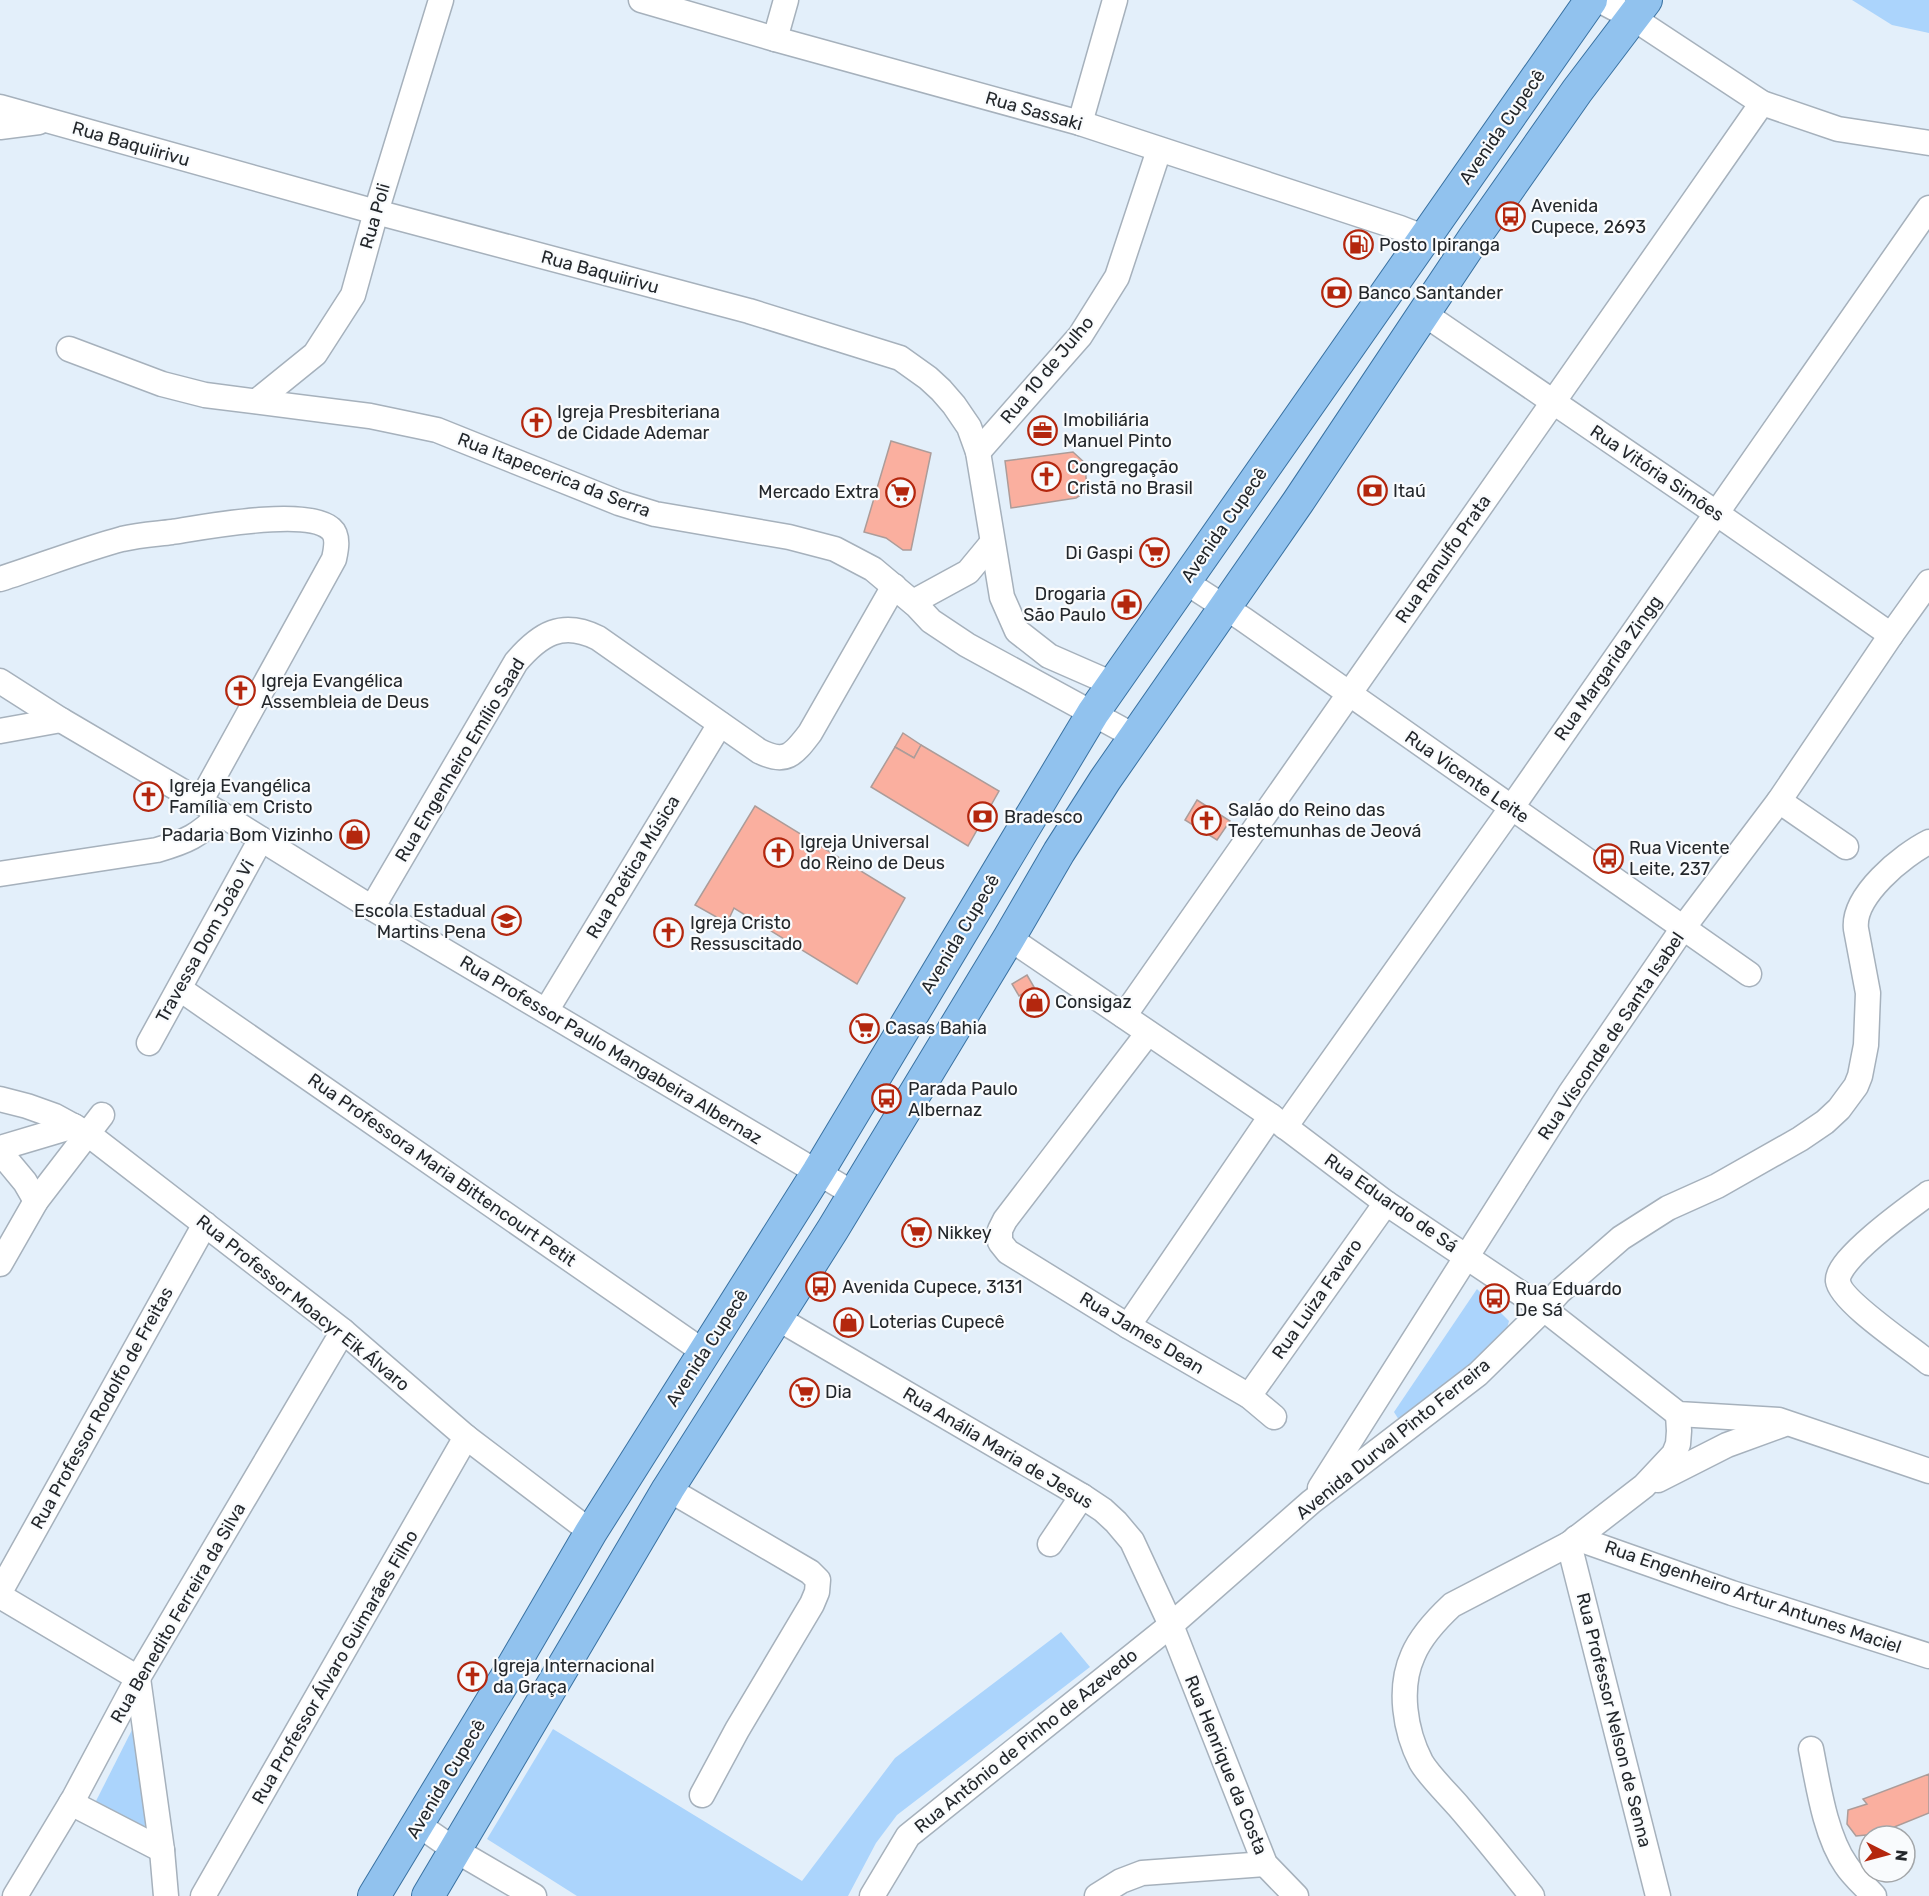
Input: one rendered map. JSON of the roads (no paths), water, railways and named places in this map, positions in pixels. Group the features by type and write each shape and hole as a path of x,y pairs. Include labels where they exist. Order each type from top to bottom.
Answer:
{"main road":[{"name":"Avenida Cupecê","path":"374,1896 419,1825 591,1532 818,1172 1093,713 1591,0"},
{"path":"428,1896 668,1489 854,1194 1059,852 1134,736 1225,609 1423,313 1563,111 1639,9"}],"street":[{"name":"Rua Poli","path":"257,401 315,354 352,295 375,212 441,0"},
{"name":"Rua Sassaki","path":"641,0 1080,123 1424,237"},
{"path":"775,39 786,0"},
{"path":"1080,123 1114,0"},
{"path":"1599,0 1639,9 1762,103 1838,129 1929,143"},
{"name":"Rua Ranulfo Prata","path":"1124,1016 1762,103"},
{"name":"Rua Baquiirivu","path":"0,107 375,212 749,311 900,358 928,378 954,405 969,427 978,452 1002,597 1017,631 1049,656 1113,684"},
{"path":"0,127 47,120"},
{"name":"Rua 10 de Julho","path":"978,452 1080,336 1117,277 1159,150"},
{"name":"Rua Margarida Zingg","path":"1128,1326 1512,807 1929,208"},
{"name":"Rua Vitória Simões","path":"1423,313 1891,635"},
{"name":"Rua Itapecerica da Serra","path":"69,349 162,384 205,395 370,416 437,430 619,503 655,514 789,537 835,549 873,569 913,602 931,621 992,660 1134,736"},
{"path":"0,579 124,539 252,519 300,520 326,526 335,534 336,550 329,569 200,802"},
{"path":"913,602 968,572 992,543"},
{"path":"968,572 1002,597"},
{"name":"Rua Vicente Leite","path":"1184,580 1225,609 1244,619 1749,974"},
{"name":"Rua Visconde de Santa Isabel","path":"1311,1502 1571,1092 1683,928 1779,801 1929,582"},
{"name":"Rua Engenheiro Emílio Saad","path":"372,908 516,662 527,649 554,632 576,629 598,638 759,752 772,758 780,758 790,755 810,733 894,585"},
{"path":"992,660 1010,654 1015,645 1017,631"},
{"name":"Rua Professor Paulo Mangabeira Albernaz","path":"0,681 372,908 854,1194"},
{"path":"0,731 61,720"},
{"name":"Rua Poética Música","path":"546,1011 720,724"},
{"path":"1779,801 1846,848"},
{"path":"0,874 157,849 181,843 202,832 221,814"},
{"name":"Travessa Dom João Vi","path":"149,1043 261,839"},
{"name":"Avenida Durval Pinto Ferreira","path":"1171,1625 1311,1502 1478,1374 1581,1271 1621,1238 1645,1221 1717,1186 1800,1139 1825,1122 1847,1099 1860,1076 1866,1045 1868,1007 1856,918 1872,889 1906,857 1929,842"},
{"name":"Rua Eduardo de Sá","path":"1009,938 1278,1122 1386,1203 1544,1309 1678,1414"},
{"name":"Rua Professora Maria Bittencourt Petit","path":"180,989 704,1352"},
{"name":"Rua James Dean","path":"1148,1033 1005,1220 999,1239 1008,1252 1128,1326 1249,1396 1274,1417"},
{"name":"Rua Professor Moacyr Eik Álvaro","path":"0,1099 88,1125 205,1224 343,1331 466,1437 591,1532"},
{"path":"36,1202 25,1182 0,1150 88,1125"},
{"path":"0,1264 36,1202 88,1125"},
{"path":"1929,1193 1883,1227 1845,1262 1837,1280 1844,1294 1867,1316 1929,1363"},
{"name":"Rua Luiza Favaro","path":"1249,1396 1386,1203"},
{"name":"Rua Professor Rodolfo de Freitas","path":"0,1594 205,1224"},
{"name":"Rua Anália Maria de Jesus","path":"777,1318 1103,1510 1132,1541 1171,1625"},
{"name":"Rua Benedito Ferreira da Silva","path":"15,1896 71,1803 138,1678 343,1331"},
{"path":"1532,1896 1500,1854 1421,1763 1409,1731 1405,1707 1405,1684 1412,1656 1437,1619 1452,1605 1573,1541 1644,1486 1674,1454 1678,1438 1678,1414 1770,1419 1929,1471"},
{"path":"1644,1486 1727,1445 1787,1423"},
{"name":"Rua Professor Álvaro Guimarães Filho","path":"203,1896 466,1437"},
{"path":"668,1489 810,1572 818,1580 818,1588 812,1604 702,1794"},
{"path":"1050,1544 1082,1496"},
{"name":"Rua Engenheiro Artur Antunes Maciel","path":"1573,1541 1929,1656"},
{"name":"Rua Professor Nelson de Senna","path":"1573,1541 1658,1896"},
{"path":"0,1594 138,1678 162,1850 166,1896"},
{"name":"Rua Henrique da Costa","path":"1171,1625 1265,1864 1296,1896"},
{"name":"Rua Antônio de Pinho de Azevedo","path":"872,1896 908,1836 1171,1625"},
{"path":"1811,1749 1820,1794 1835,1845 1846,1866 1874,1896"},
{"path":"71,1803 162,1850"},
{"path":"419,1825 455,1850 534,1896"},
{"path":"1097,1896 1121,1881 1142,1873 1265,1864"}],"place":[{"name":"Avenida Cupece, 2693","path":"1510,216"},
{"name":"Posto Ipiranga","path":"1358,245"},
{"name":"Banco Santander","path":"1337,293"},
{"name":"Igreja Presbiteriana de Cidade Ademar","path":"536,422"},
{"name":"Imobiliária Manuel Pinto","path":"1042,430"},
{"name":"Congregação Cristã no Brasil","path":"1046,477"},
{"name":"Itaú","path":"1372,491"},
{"name":"Mercado Extra","path":"900,492"},
{"name":"Di Gaspi","path":"1154,553"},
{"name":"Drogaria São Paulo","path":"1127,604"},
{"name":"Igreja Evangélica Assembleia de Deus","path":"240,691"},
{"name":"Igreja Evangélica Família em Cristo","path":"148,796"},
{"name":"Bradesco","path":"983,817"},
{"name":"Salão do Reino das Testemunhas de Jeová","path":"1207,820"},
{"name":"Padaria Bom Vizinho","path":"354,835"},
{"name":"Igreja Universal do Reino de Deus","path":"779,852"},
{"name":"Rua Vicente Leite, 237","path":"1608,858"},
{"name":"Escola Estadual Martins Pena","path":"507,921"},
{"name":"Igreja Cristo Ressuscitado","path":"669,933"},
{"name":"Consigaz","path":"1034,1002"},
{"name":"Casas Bahia","path":"864,1028"},
{"name":"Parada Paulo Albernaz","path":"887,1099"},
{"name":"Nikkey","path":"916,1233"},
{"name":"Avenida Cupece, 3131","path":"821,1287"},
{"name":"Rua Eduardo De Sá","path":"1494,1299"},
{"name":"Loterias Cupecê","path":"848,1322"},
{"name":"Dia","path":"804,1392"},
{"name":"Igreja Internacional da Graça","path":"472,1676"}]}
